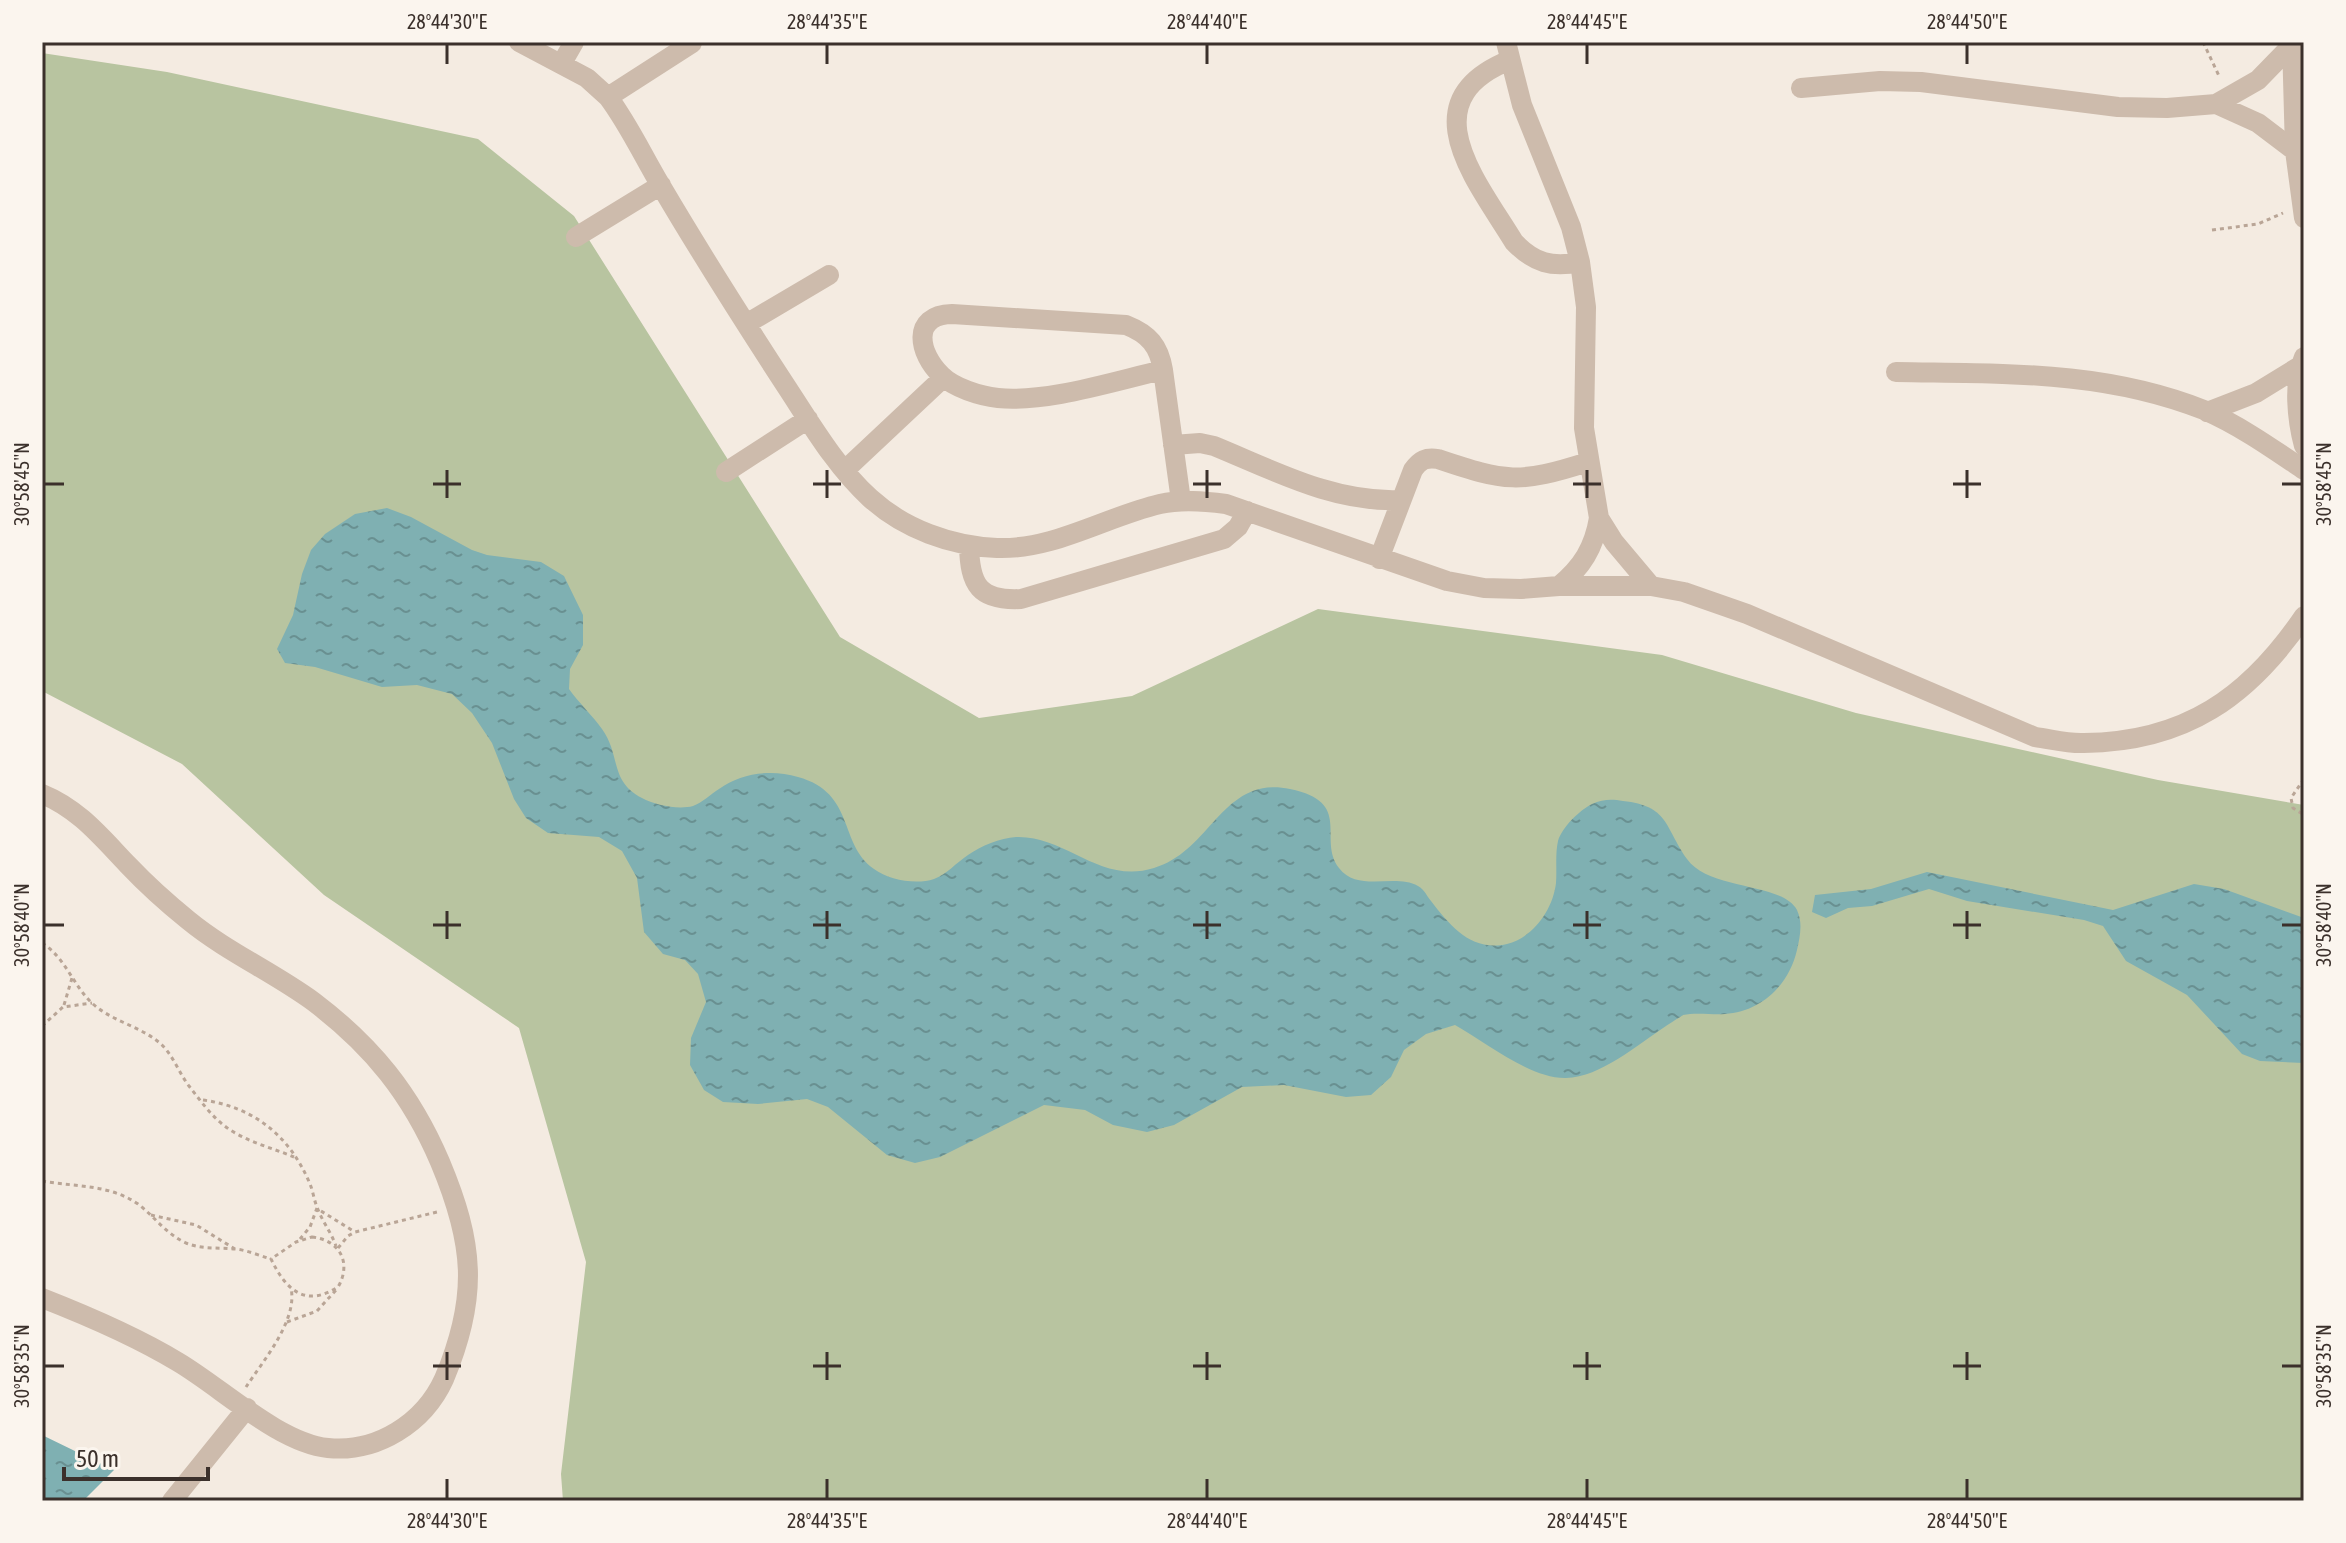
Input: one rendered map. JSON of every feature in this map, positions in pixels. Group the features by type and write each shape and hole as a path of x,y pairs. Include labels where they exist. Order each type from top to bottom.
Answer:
{"lane":[{"path":"519,42 587,78 608,97 746,324 845,470 870,498 899,520 933,536 969,546 1030,546 1161,504 1181,501 1226,504 1447,581 1484,588 1521,589 1651,586 1716,602 2035,737 2081,744 2127,741 2171,730 2213,710 2251,682 2304,616"},
{"path":"562,63 574,42"},
{"path":"608,97 692,43"},
{"path":"1801,88 1907,82 2118,107 2167,108 2222,101 2258,80 2292,44"},
{"path":"2292,44 2295,151 2303,213"},
{"path":"1559,586 1575,573 1587,557 1596,538 1599,518 1588,462 1583,390 1586,307 1580,262 1571,227 1522,105 1508,51 1466,92 1456,124 1459,146 1514,242 1527,255 1544,264 1562,266 1580,262"},
{"path":"2222,101 2295,151"},
{"path":"576,237 661,185"},
{"path":"746,324 829,275"},
{"path":"1163,370 1029,398 997,398 968,390 943,378 921,342 929,320 940,314 1126,325 1141,331 1153,341 1160,354 1163,370 1181,501"},
{"path":"2207,412 2256,393 2302,362"},
{"path":"2302,362 2298,403 2304,446"},
{"path":"1896,372 2018,375 2114,383 2207,412 2304,470"},
{"path":"845,470 943,378"},
{"path":"726,472 808,419"},
{"path":"1173,445 1200,443 1214,446 1331,493 1354,499 1401,500"},
{"path":"1379,559 1413,470 1419,462 1428,458 1499,478 1519,479 1540,477 1588,462"},
{"path":"969,546 972,580 985,593 1003,600 1021,599 1224,539 1238,527 1247,511"},
{"path":"1599,518 1614,542 1651,586"},
{"path":"42,794 73,810 92,826 130,867 191,923 222,946 311,1000 387,1069 416,1110 457,1205 468,1261 468,1293 463,1325 441,1384 413,1420 382,1441 358,1447 334,1449 292,1439 166,1355 120,1331 42,1298"},
{"path":"172,1501 192,1479 242,1404"}],"path":[{"path":"2203,42 2222,101"},
{"path":"2212,230 2258,224 2276,215 2303,213"},
{"path":"2304,779 2291,798 2293,808 2304,815"},
{"path":"42,943 63,962 92,1003 123,1024 159,1042 210,1113 236,1134 294,1157"},
{"path":"42,1026 63,1007 72,978"},
{"path":"63,1007 92,1003"},
{"path":"201,1100 233,1107 262,1121 287,1142 309,1181 317,1208 337,1248 345,1270 338,1287 317,1311 287,1322"},
{"path":"42,1181 100,1188 118,1194 188,1244 219,1250 235,1249"},
{"path":"438,1201 443,1219"},
{"path":"317,1208 355,1232"},
{"path":"271,1259 296,1242 310,1227 317,1208"},
{"path":"337,1248 355,1232 441,1211"},
{"path":"151,1215 196,1225 235,1249 271,1259 291,1288 300,1295 319,1296 338,1287"},
{"path":"296,1242 312,1237 329,1241 337,1248"},
{"path":"242,1404 287,1322 293,1306 291,1288"}],"green space":[{"path":"42,53 167,72 478,139 574,216 840,637 979,718 1132,696 1318,609 1662,655 1856,713 2158,780 2304,805 2304,1501 563,1501 561,1474 586,1262 519,1028 324,895 182,764 42,691"}],"water":[{"path":"387,508 411,517 472,550 541,562 564,576 583,615 583,645 570,669 569,689 608,739 624,784 653,803 674,807 693,806 737,779 757,774 777,773 798,777 829,795 838,807 855,846 874,869 895,879 919,882 938,877 985,846 1016,837 1051,843 1117,870 1154,868 1190,847 1232,803 1248,793 1267,788 1290,789 1310,795 1322,803 1328,812 1333,857 1347,875 1356,880 1399,881 1418,886 1463,935 1473,941 1495,946 1526,935 1546,912 1556,883 1558,841 1567,825 1592,804 1619,800 1657,813 1669,827 1687,859 1698,869 1712,877 1762,890 1789,901 1797,910 1800,925 1793,963 1772,994 1750,1008 1725,1014 1683,1015 1618,1059 1579,1076 1552,1077 1538,1073 1455,1025 1426,1034 1404,1050 1391,1077 1371,1095 1346,1097 1284,1085 1242,1087 1174,1125 1147,1132 1113,1125 1085,1110 1044,1105 940,1157 915,1163 887,1155 828,1107 807,1099 758,1104 723,1102 704,1090 690,1065 691,1038 706,1002 698,974 685,960 663,954 644,932 637,878 622,851 599,837 548,833 526,818 514,799 492,743 472,713 452,694 417,685 382,687 315,667 285,663 277,649 293,615 311,550 325,534 355,514"},
{"path":"1927,872 2113,910 2194,884 2224,889 2304,918 2304,1063 2260,1061 2242,1054 2187,995 2126,961 2103,926 2084,920 1967,901 1929,889 1872,906 1848,908 1826,918 1812,912 1815,895 1871,889"},
{"path":"42,1435 114,1470 83,1501 42,1501"}]}
